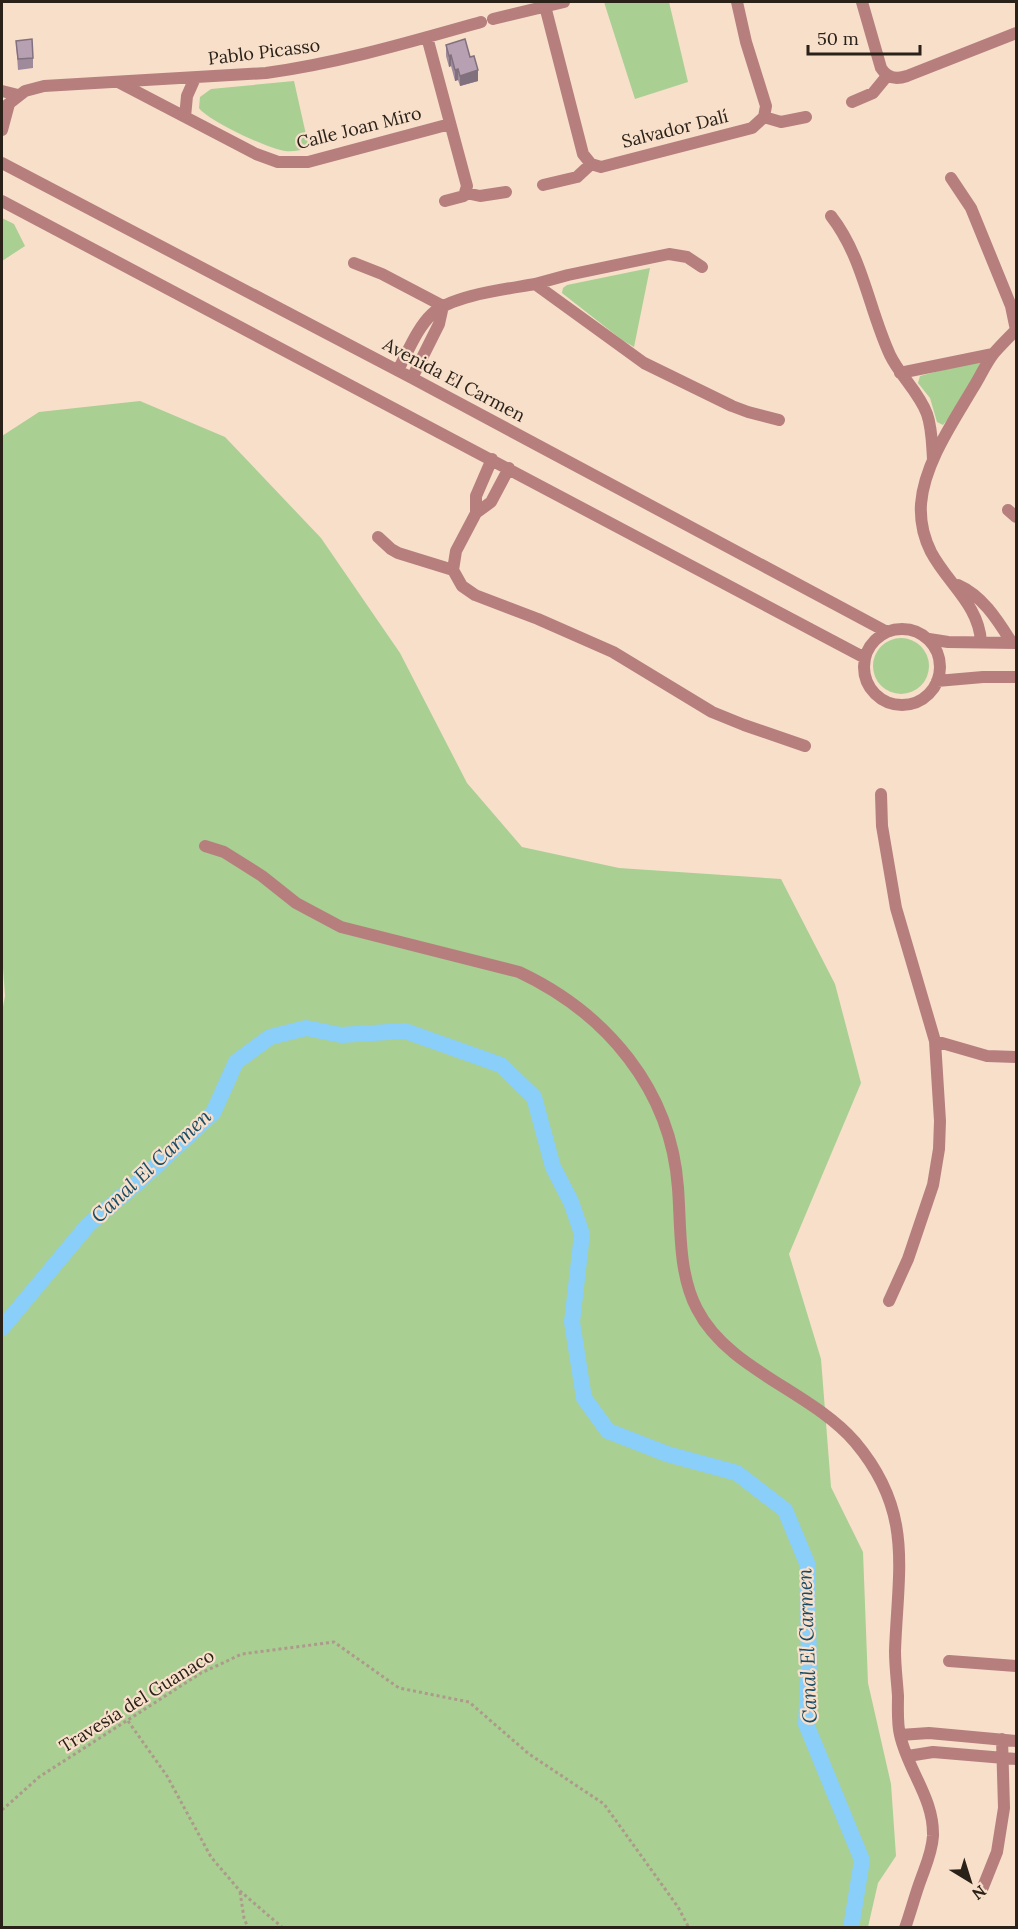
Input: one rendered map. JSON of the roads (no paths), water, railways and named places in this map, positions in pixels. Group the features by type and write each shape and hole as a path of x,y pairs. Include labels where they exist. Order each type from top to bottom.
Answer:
{"street":[{"name":"Pablo Picasso","path":"9,103 25,91 44,86 266,73 298,68 427,38 487,20 564,2"},
{"path":"737,2 765,106 764,117 781,122 806,117"},
{"path":"862,2 879,63 888,76 900,78 907,76 1017,33"},
{"path":"544,6 583,154 591,164"},
{"name":"Calle Joan Miro","path":"427,38 467,186 466,193"},
{"path":"852,102 873,93 888,76"},
{"path":"119,83 185,117 187,96 195,78"},
{"path":"2,91 9,103 2,130"},
{"name":"Calle Joan Miro","path":"185,117 266,159 290,163 308,162 450,124"},
{"name":"Salvador Dalí","path":"543,185 577,177 591,164 606,166 752,128 764,117"},
{"name":"Avenida El Carmen","path":"2,163 398,370 887,632"},
{"path":"951,178 971,207 1011,306 1016,330 993,354 955,418 933,463 922,495 923,528 933,555 954,583 977,621 981,629 981,642"},
{"path":"445,201 461,198 466,193 480,196 506,192"},
{"path":"2,201 865,658"},
{"path":"831,216 852,252 885,342 900,373 926,412 932,435 933,463"},
{"path":"398,370 427,320 444,306 477,295 669,254 687,257 702,267"},
{"path":"354,263 382,274 444,306"},
{"path":"535,284 644,363 732,406 779,420"},
{"path":"412,378 440,324 444,306"},
{"path":"900,373 993,354"},
{"path":"476,513 476,496 492,459"},
{"path":"509,468 491,502 476,513 461,539 453,560 453,570 462,586 475,595 605,648 636,664 712,712 753,729 806,746"},
{"path":"378,537 398,553 453,570"},
{"path":"954,583 980,599 1014,643"},
{"path":"929,639 940,662 937,681 929,693 918,701 904,705 890,703 878,696 869,686 864,672 865,658 873,642 887,632 906,629 918,632 929,639 948,642 1014,643"},
{"path":"937,681 983,676 1017,677"},
{"path":"881,794 882,826 896,908 935,1041 940,1121 937,1167 928,1201 908,1259 889,1300"},
{"path":"205,846 224,852 262,876 296,903 341,927 519,972 539,981 585,1011 623,1050 650,1091 668,1136 678,1184 685,1276 692,1299 704,1322 724,1345 840,1427 873,1468 890,1502 901,1556 895,1653 900,1735 931,1809 933,1839 927,1865 905,1928"},
{"path":"935,1041 987,1056 1017,1057"},
{"path":"949,1661 1017,1666"},
{"path":"900,1735 929,1733 1017,1741"},
{"path":"981,1892 997,1852 1004,1808 1002,1739"},
{"path":"908,1756 933,1752 1017,1759"}],"waterway":[{"name":"Canal El Carmen","path":"2,1328 88,1225 213,1113 236,1062 270,1037 306,1028 341,1035 405,1031 501,1065 534,1097 553,1167 571,1202 582,1234 572,1322 584,1398 608,1431 667,1454 737,1473 785,1510 807,1563 809,1663 806,1724 862,1860 851,1928"}]}
